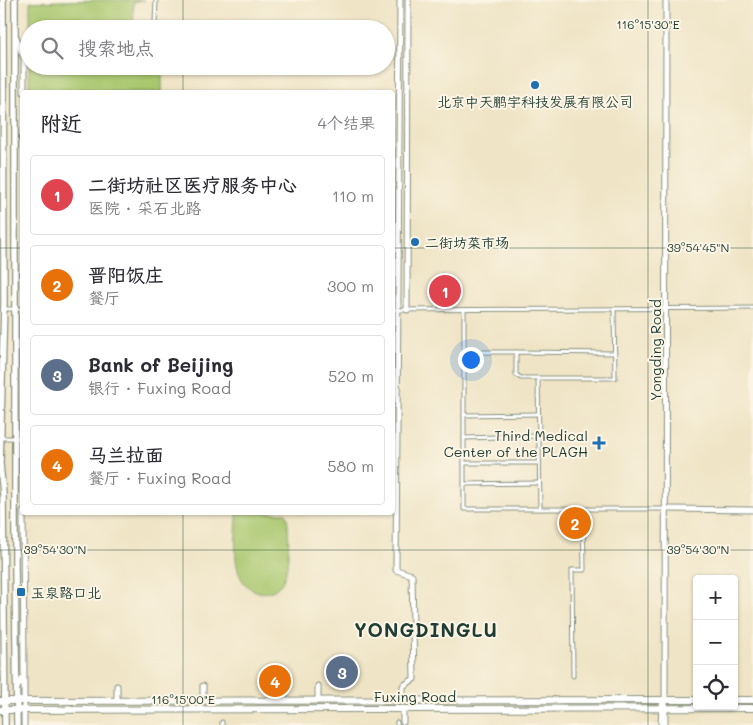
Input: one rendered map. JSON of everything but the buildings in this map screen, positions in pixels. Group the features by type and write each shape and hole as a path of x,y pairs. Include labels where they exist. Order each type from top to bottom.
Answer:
{"highway":[{"path":"738,700 753,700"},
{"name":"Fuxing Road","path":"2,702 403,701 753,708"},
{"name":"Fuxing Road","path":"2,710 664,705 693,701"}],"main road":[{"path":"3,0 1,231 4,310 0,464 3,592 2,710 5,725"},
{"path":"15,0 14,309 19,438 17,688 20,701 17,725"},
{"path":"4,294 8,297 14,293"}],"street":[{"path":"155,20 156,0"},
{"path":"400,0 395,310 396,570 412,575 414,679 403,686 403,701"},
{"path":"407,310 408,0"},
{"name":"Yongding Road","path":"665,725 664,629 667,598 666,0"},
{"path":"15,34 20,48"},
{"path":"24,75 24,90"},
{"path":"395,310 753,308"},
{"path":"4,310 20,309"},
{"path":"516,352 516,375 521,378 616,378 614,309"},
{"path":"464,310 464,509 753,510"},
{"path":"464,352 615,352"},
{"path":"538,378 540,509"},
{"path":"464,415 538,414"},
{"path":"464,438 539,436"},
{"path":"1,438 19,438"},
{"path":"464,463 539,463"},
{"path":"464,484 539,484"},
{"path":"573,676 572,570 584,570 584,509"},
{"path":"20,701 24,676 23,515"},
{"path":"0,584 3,592"},
{"path":"17,688 24,676"},
{"path":"117,686 117,701"},
{"path":"202,686 203,701"},
{"path":"318,686 318,701"},
{"name":"Yongding Road","path":"661,725 664,705"},
{"path":"399,723 402,708"},
{"path":"20,710 24,725"}],"green space":[{"path":"145,0 133,2 134,20 30,20 30,2"},
{"path":"29,75 162,75 162,90 29,90"},
{"path":"237,515 286,515 289,538 288,560 281,584 269,592 255,591 249,588 240,577 238,570"}],"place":[{"name":"北京中天鹏宇科技发展有限公司","path":"535,85"},
{"name":"二街坊菜市场","path":"415,242"},
{"name":"二街坊社区医疗服务中心","path":"445,291"},
{"name":"Third Medical Center of the PLAGH","path":"599,443"},
{"name":"晋阳饭庄","path":"575,523"},
{"name":"玉泉路口北","path":"21,592"},
{"name":"Bank of Beijing","path":"342,672"},
{"name":"马兰拉面","path":"275,681"}],"district":[{"name":"YONGDINGLU","path":"426,629"}]}
